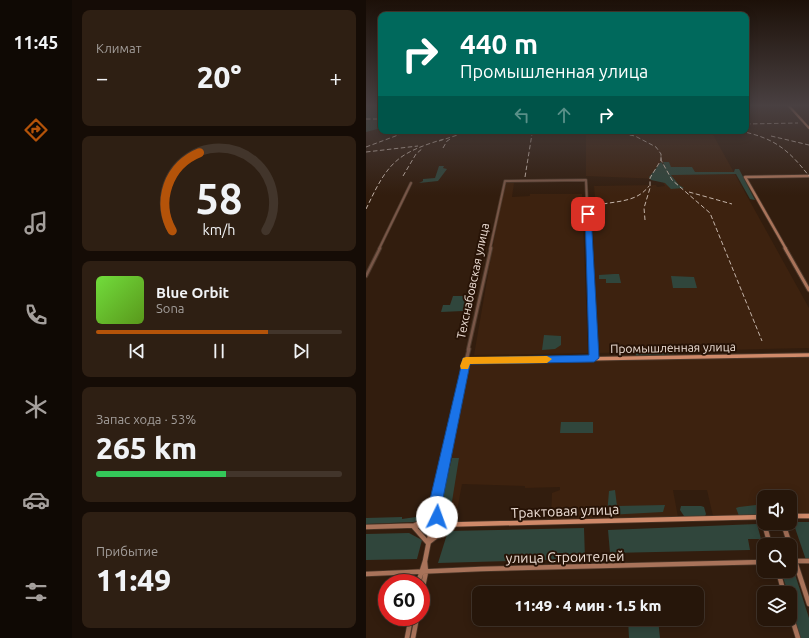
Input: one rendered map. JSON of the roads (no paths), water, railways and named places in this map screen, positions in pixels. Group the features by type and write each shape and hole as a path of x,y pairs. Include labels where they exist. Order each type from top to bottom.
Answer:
{"main road":[{"path":"809,176 745,177 809,290"},
{"name":"Промышленная улица","path":"466,361 809,355"},
{"name":"Техснабовская улица","path":"432,525 466,361"},
{"path":"435,508 438,520 450,525"},
{"path":"428,543 413,526 426,520 435,508"},
{"path":"797,516 809,516"},
{"name":"Трактовая улица","path":"366,527 757,519"},
{"path":"423,572 432,525"},
{"path":"428,543 438,532 450,525"},
{"path":"797,561 809,561"},
{"name":"улица Строителей","path":"366,574 481,569 757,562"},
{"path":"797,574 809,604"},
{"path":"407,638 409,626"},
{"path":"413,638 415,626"},
{"path":"794,626 798,638"}],"street":[{"name":"Техснабовская улица","path":"466,361 505,182 586,180 594,358"},
{"path":"366,276 411,184"}],"railway":[{"path":"366,147 399,135"},
{"path":"439,141 458,135"},
{"path":"525,177 532,135"},
{"path":"629,135 635,136 656,147 661,154 661,160"},
{"path":"755,135 771,141 787,152 809,176"},
{"path":"771,136 809,145"},
{"path":"443,148 447,141 452,138"},
{"path":"366,209 382,178 392,165 415,149 444,139"},
{"path":"366,152 418,146"},
{"path":"403,176 416,154 423,148"},
{"path":"645,220 644,208 650,188 650,178 661,160"},
{"path":"661,160 672,180 710,213 762,341"},
{"path":"603,204 628,200 640,195 649,186"},
{"path":"689,192 732,204"}]}
